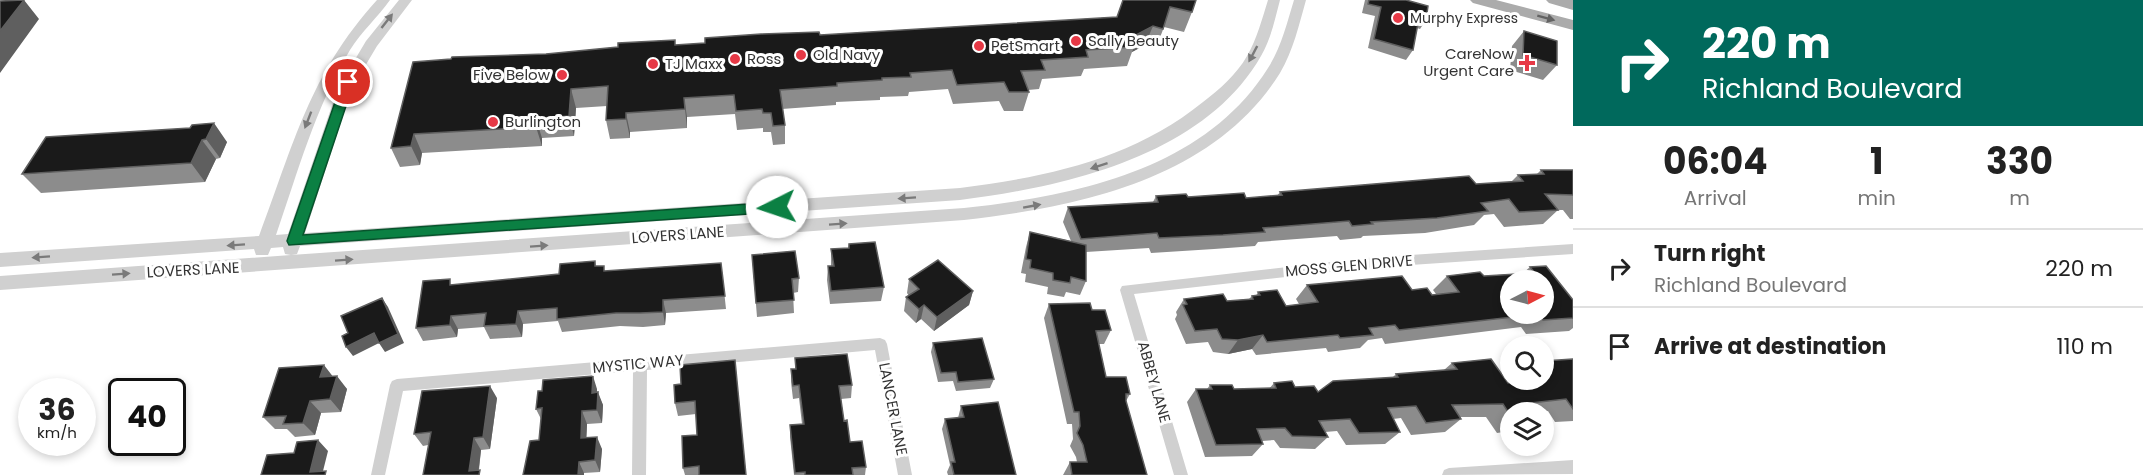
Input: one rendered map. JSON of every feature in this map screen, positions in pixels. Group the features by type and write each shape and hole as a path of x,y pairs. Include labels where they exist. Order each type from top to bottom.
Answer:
{"main road":[{"path":"1478,0 1573,25"},
{"path":"1554,0 1573,5"}],"street":[{"path":"256,267 309,116 344,48 384,0"},
{"path":"286,264 345,88 367,50 406,0"},
{"name":"LOVERS LANE","path":"0,260 960,194 1036,184 1113,162 1161,140 1197,117 1212,105 1249,63 1274,0"},
{"name":"LOVERS LANE","path":"0,283 256,267 990,212 1083,195 1120,184 1162,165 1200,143 1233,118 1275,70 1300,0"},
{"path":"344,48 367,50"},
{"name":"MOSS GLEN DRIVE","path":"1126,290 1366,263 1573,249"},
{"name":"ABBEY LANE","path":"1126,290 1181,475"},
{"name":"MYSTIC WAY","path":"378,475 397,385 880,344"},
{"name":"LANCER LANE","path":"880,344 905,475"},
{"path":"639,475 640,364"},
{"path":"1449,475 1573,467"}],"building":[{"path":"24,0 0,31 0,1"},
{"path":"1123,0 1196,0 1192,12 1170,7 1163,29 1153,26 1130,38 1134,47 1086,50 1088,57 1041,60 1045,70 1021,71 1029,92 1009,92 1004,82 957,85 952,70 910,73 911,77 837,83 837,86 780,90 785,125 773,126 771,113 763,113 762,109 736,111 734,95 684,98 685,109 626,113 626,119 606,120 608,86 571,89 569,116 536,119 536,127 414,134 411,146 391,148 413,62 451,59 452,57 546,54 618,47 618,43 675,40 675,45 705,43 705,38 761,34 819,32 820,35 1117,17"},
{"path":"1369,0 1406,0 1428,6 1426,20 1419,18 1413,50 1374,39 1381,7 1368,4"},
{"path":"1524,31 1557,41 1557,65 1523,55"},
{"path":"214,123 206,139 202,140 191,163 22,174 46,137 190,128 192,125"},
{"path":"1541,170 1573,170 1573,195 1545,194 1558,210 1519,212 1509,199 1481,203 1488,211 1437,218 1371,222 1373,224 1352,226 1349,221 1263,228 1265,232 1223,235 1159,238 1157,233 1081,239 1068,207 1158,202 1156,196 1186,194 1188,197 1244,193 1246,198 1282,195 1280,192 1469,176 1476,184 1523,181 1518,175 1544,174"},
{"path":"1030,232 1086,245 1086,281 1071,277 1070,283 1053,280 1053,273 1030,268 1031,260 1026,259"},
{"path":"875,242 884,287 831,291 828,266 834,266 831,249 849,248 849,244"},
{"path":"795,251 799,278 792,279 794,300 756,303 752,255"},
{"path":"938,260 973,291 937,317 924,305 919,309 906,297 919,289 909,279"},
{"path":"595,261 595,266 604,266 604,271 721,263 725,296 663,300 663,312 616,313 557,319 557,308 518,311 516,324 484,326 486,313 451,316 450,325 416,328 423,281 450,279 450,285 559,274 560,264"},
{"path":"1546,266 1549,270 1532,270 1530,267"},
{"path":"1480,272 1484,276 1500,275 1500,318 1399,330 1395,325 1369,328 1373,335 1340,338 1338,335 1267,342 1263,335 1238,340 1222,339 1217,329 1195,331 1183,305 1187,304 1184,299 1223,294 1227,301 1253,299 1252,296 1260,295 1258,292 1277,290 1286,306 1318,302 1307,285 1402,276 1412,290 1427,288 1432,295 1459,292 1447,276"},
{"path":"1554,276 1573,300 1573,318 1554,319"},
{"path":"382,298 398,334 379,343 374,333 346,347 342,336 348,333 341,316"},
{"path":"1090,303 1092,310 1105,310 1111,330 1096,331 1106,377 1126,377 1130,394 1126,394 1126,401 1147,475 1072,475 1070,462 1087,462 1077,433 1080,426 1079,412 1074,412 1049,304"},
{"path":"982,338 994,379 958,382 956,372 941,373 933,343"},
{"path":"847,354 852,385 839,386 844,421 847,420 850,442 862,441 866,467 852,468 853,475 795,473 790,425 804,424 799,385 793,386 791,369 796,369 795,358"},
{"path":"1491,359 1500,372 1500,390 1554,390 1554,360 1573,359 1573,409 1566,399 1452,405 1461,419 1426,423 1416,406 1388,408 1400,432 1359,433 1350,419 1319,421 1328,437 1292,436 1285,428 1257,429 1263,444 1216,445 1196,389 1212,389 1210,385 1232,385 1234,389 1276,388 1274,383 1292,381 1295,387 1314,386 1318,392 1333,381 1398,377 1396,374 1457,369 1452,363"},
{"path":"735,360 746,475 699,475 699,466 683,468 682,436 697,435 695,401 675,403 674,385 681,384 680,365"},
{"path":"324,365 320,377 337,376 330,399 310,401 303,423 283,424 286,416 263,417 279,368"},
{"path":"593,376 592,393 598,392 597,410 582,411 581,438 597,437 595,460 579,462 578,475 523,475 530,441 539,440 542,408 536,409 538,391 542,391 543,380"},
{"path":"490,386 483,437 474,438 469,471 480,470 479,475 423,475 431,432 414,434 422,391"},
{"path":"998,402 1016,475 954,475 951,462 955,462 945,419 964,417 961,406"},
{"path":"318,440 310,472 326,471 325,475 261,475 267,455 294,453 297,442"}],"place":[{"name":"Murphy Express","path":"1398,18"},
{"name":"Sally Beauty","path":"1076,41"},
{"name":"PetSmart","path":"979,46"},
{"name":"Old Navy","path":"801,55"},
{"name":"Ross","path":"735,59"},
{"name":"CareNow Urgent Care","path":"1527,63"},
{"name":"TJ Maxx","path":"653,64"},
{"name":"Five Below","path":"562,75"},
{"name":"Burlington","path":"493,122"}],"route":[{"path":"348,82 335,113 294,241 777,207"}]}
